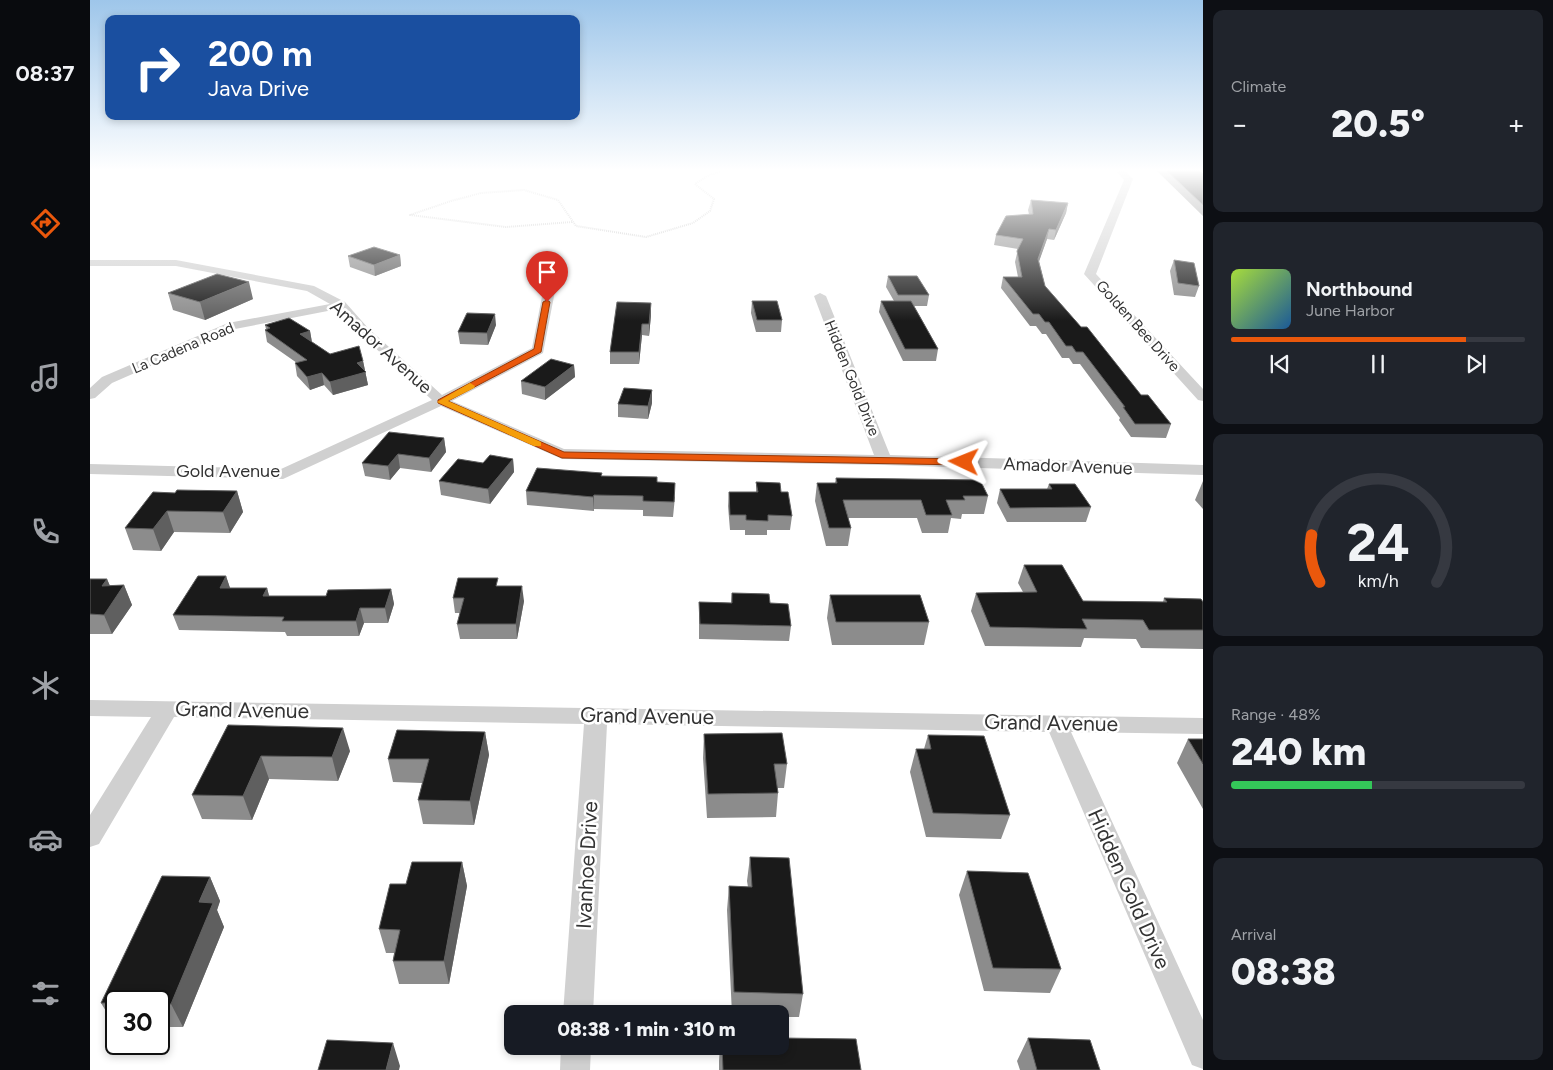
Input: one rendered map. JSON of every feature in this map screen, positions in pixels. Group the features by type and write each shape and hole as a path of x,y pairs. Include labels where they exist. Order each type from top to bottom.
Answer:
{"street":[{"name":"Golden Bee Drive","path":"1112,221 1090,274 1203,397"},
{"name":"Amador Avenue","path":"90,263 176,263 310,288 341,305 364,331 441,402 562,454 884,460 1203,470"},
{"name":"Gold Avenue","path":"90,468 283,474 441,402 538,350 550,286"},
{"name":"Hidden Gold Drive","path":"820,296 884,460"},
{"name":"La Cadena Road","path":"90,395 106,380 232,326 341,305"},
{"name":"Grand Avenue","path":"90,708 1203,726"},
{"path":"90,837 168,708"},
{"name":"Ivanhoe Drive","path":"579,1005 596,716"},
{"name":"Hidden Gold Drive","path":"1056,723 1203,1054"},
{"path":"575,1070 576,1055"}],"path":[{"path":"457,221 506,227 572,222 576,226 646,237 693,224 697,221"}],"building":[{"path":"1003,221 1060,221 1056,230 1049,229 1038,259 1045,286 1081,327 1087,327 1141,395 1148,395 1171,424 1135,424 1123,407 1125,407 1083,352 1076,352 1072,346 1066,346 1049,322 1045,322 1039,314 1033,314 1003,277 1022,277 1017,251 1023,239 996,235"},
{"path":"374,247 400,255 374,265 348,256"},
{"path":"1174,260 1194,263 1199,286 1178,283"},
{"path":"217,274 249,282 200,302 168,293"},
{"path":"888,276 917,276 929,295 898,295"},
{"path":"752,301 777,301 782,320 757,320"},
{"path":"881,301 911,301 938,349 905,349"},
{"path":"617,302 651,303 649,324 642,324 639,352 610,352"},
{"path":"467,313 495,314 487,333 458,332"},
{"path":"289,318 310,331 300,334 330,354 359,346 363,361 357,363 366,372 330,382 322,373 307,377 295,363 307,360 265,330 270,328 265,325"},
{"path":"551,359 574,365 545,387 521,381"},
{"path":"624,388 652,390 648,406 618,404"},
{"path":"389,432 444,438 429,458 398,454 388,466 362,463"},
{"path":"490,455 513,459 488,489 439,481 458,459 483,463"},
{"path":"537,468 602,473 601,476 657,477 657,482 675,483 674,502 643,501 643,496 594,495 593,497 526,491"},
{"path":"836,478 980,480 988,496 963,496 965,500 946,500 952,515 926,515 921,500 843,500 851,528 829,528 817,483 837,483"},
{"path":"756,482 780,483 781,492 788,492 792,516 768,515 768,521 746,520 746,515 730,515 729,492 758,492"},
{"path":"1049,484 1075,484 1091,507 1010,508 1000,489 1052,489"},
{"path":"177,490 237,491 223,512 167,511 153,529 125,528 153,492 175,493"},
{"path":"1024,565 1062,565 1083,601 1167,602 1164,598 1201,599 1203,602 1203,630 1149,630 1143,620 1082,619 1087,629 990,627 976,593 1037,592"},
{"path":"198,576 226,576 220,588 267,588 263,596 326,596 328,590 391,589 385,608 360,608 356,621 282,621 284,617 173,615"},
{"path":"458,578 498,578 496,586 522,586 516,624 457,624 464,598 453,598"},
{"path":"90,579 107,579 102,586 124,585 104,615 90,614"},
{"path":"732,593 769,594 770,603 788,604 791,626 700,624 699,602 732,603"},
{"path":"830,595 920,595 929,622 836,622"},
{"path":"228,725 343,728 332,757 261,756 243,796 192,795"},
{"path":"397,730 485,732 470,801 418,800 429,759 388,759"},
{"path":"782,733 787,764 774,764 778,793 708,794 704,734"},
{"path":"928,735 984,736 1010,815 933,813 916,749 931,749"},
{"path":"1188,739 1203,739 1203,764"},
{"path":"750,857 789,858 803,994 734,992 729,886 752,887"},
{"path":"412,862 462,862 444,961 393,961 400,930 379,929 390,884 406,884"},
{"path":"967,871 1028,873 1061,969 993,968"},
{"path":"162,876 210,877 199,902 213,903 171,1004 170,990 107,990"},
{"path":"105,995 105,1003 101,1003"},
{"path":"789,1038 856,1039 861,1070 723,1070 722,1055 789,1055"},
{"path":"1028,1038 1090,1040 1100,1070 1037,1070"},
{"path":"327,1040 393,1043 386,1070 318,1070"}],"slow traffic":[{"path":"470,386 441,402 537,444"}],"route":[{"path":"547,302 538,350 441,402 559,454 964,462"}]}
